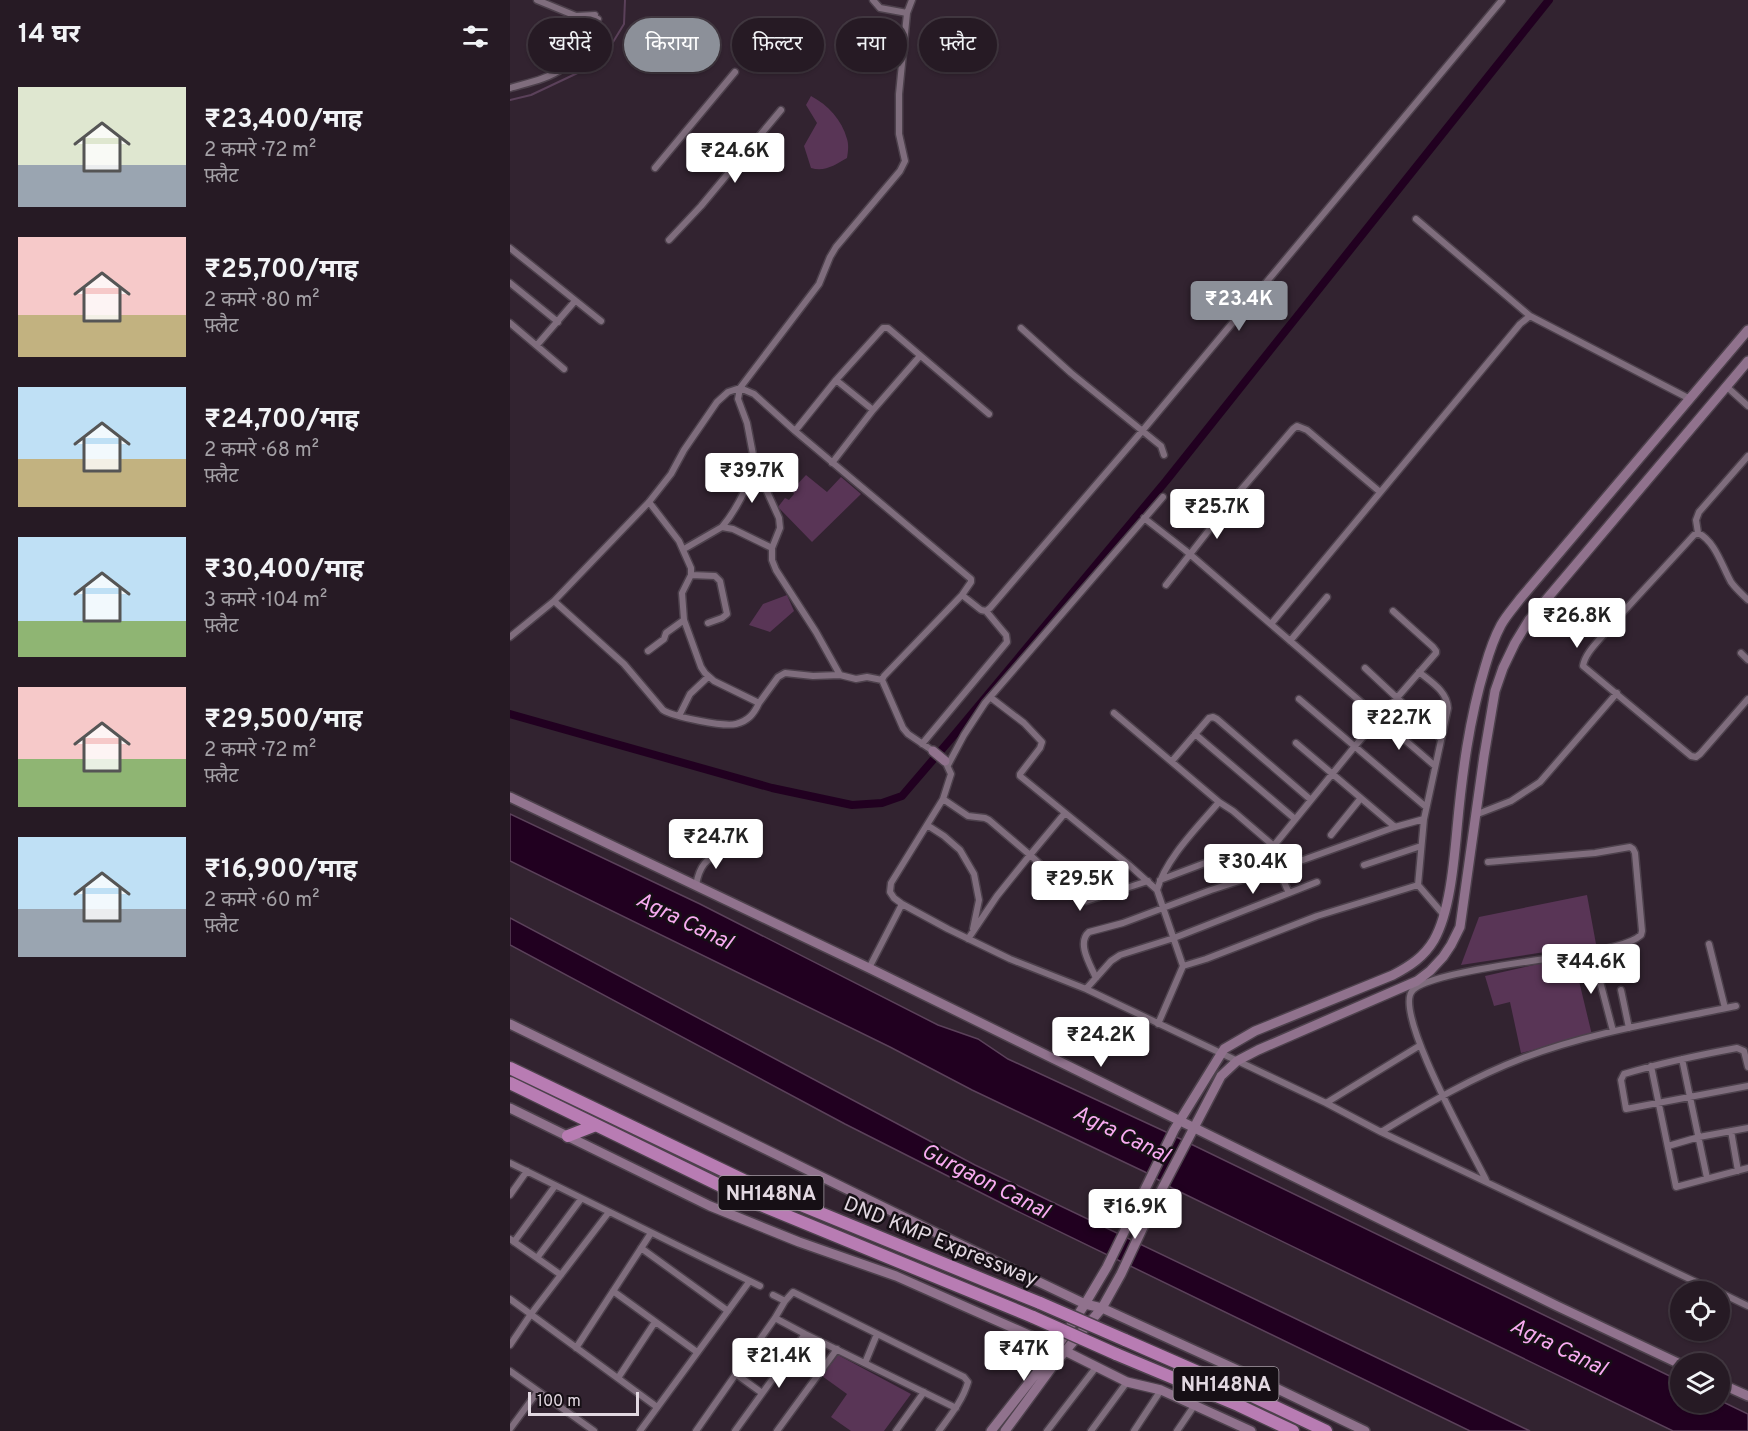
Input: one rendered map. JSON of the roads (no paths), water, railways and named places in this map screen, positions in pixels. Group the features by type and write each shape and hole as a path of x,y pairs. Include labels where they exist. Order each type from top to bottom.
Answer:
{"highway":[{"name":"DND KMP Expressway","path":"510,1068 762,1189 1040,1303 1246,1393 1326,1431"},
{"name":"DND KMP Expressway","path":"510,1083 756,1203 1034,1317 1293,1431"},
{"path":"568,1136 596,1125"}],"street":[{"path":"510,88 535,81 562,68 574,57 597,17 576,16 537,0"},
{"path":"873,0 880,8 906,13"},
{"path":"840,675 772,560 772,548 780,528 779,518 755,465 747,423 738,399 740,388 819,284 836,247 900,171 905,161 899,125 899,94 906,13 912,0"},
{"path":"986,611 1143,430 1502,0"},
{"path":"655,168 735,72"},
{"path":"669,240 701,206 781,110"},
{"path":"1416,219 1530,316 1690,399"},
{"path":"510,248 601,321"},
{"path":"510,283 558,322"},
{"path":"537,345 575,301"},
{"path":"1271,624 1520,324 1530,316"},
{"path":"510,323 564,369"},
{"path":"795,431 836,380 883,328 888,328 989,414"},
{"path":"1021,328 1143,430 1161,446 1164,454"},
{"path":"1005,1431 1061,1349 1107,1267 1176,1125 1220,1054 1232,1043 1256,1031 1393,975 1425,954 1435,938 1443,914 1452,873 1468,735 1480,683 1490,650 1501,625 1520,599 1748,330"},
{"path":"832,462 920,356"},
{"path":"992,1431 1061,1349 1102,1308 1221,1076 1237,1061 1258,1050 1417,981 1443,957 1460,927 1475,815 1496,691 1503,668 1515,643 1529,620 1748,361"},
{"path":"836,380 873,410"},
{"path":"1727,387 1748,406"},
{"path":"511,634 554,601 649,502 671,474 684,450 717,402 728,392 740,388 749,391 969,576 971,582 962,595 882,680"},
{"path":"1166,585 1250,480 1297,426 1307,430 1380,492"},
{"path":"1748,456 1698,512 1696,520 1698,532 1709,542 1732,583 1748,600"},
{"path":"684,549 722,526 729,519 745,492 755,465"},
{"path":"946,763 990,697 1163,496"},
{"path":"649,502 674,533 684,549 691,568 691,575 682,593 684,620 701,667 708,677 759,703"},
{"path":"1144,518 1190,554 1435,766"},
{"path":"722,526 772,548"},
{"path":"1698,532 1638,595 1586,658 1583,666 1691,756 1696,757 1700,754 1748,699"},
{"path":"691,575 715,576 720,581 727,614 708,623"},
{"path":"922,744 1007,642 1006,635 986,611 981,610 962,595"},
{"path":"1290,641 1327,597"},
{"path":"554,601 624,664 663,710 679,716 733,725 750,718 782,674 840,675 882,680"},
{"path":"1275,847 1354,746 1434,656 1436,651 1393,611"},
{"path":"648,651 664,639 666,633 684,620"},
{"path":"1741,653 1748,660"},
{"path":"1365,668 1441,739"},
{"path":"1419,672 1448,700 1424,819 1418,885 1443,914"},
{"path":"679,716 690,694 708,677"},
{"path":"882,680 903,728 946,763 951,774 943,799 891,883 890,892 902,904 1010,959 1086,990 1695,1281"},
{"path":"1475,815 1510,801 1540,782 1617,693"},
{"path":"990,697 1024,723 1042,742 1020,776 1157,890 1183,966 1158,1024"},
{"path":"1299,699 1426,807"},
{"path":"1114,712 1275,847 1279,868 1289,893"},
{"path":"1172,761 1209,718 1213,717 1311,800"},
{"path":"1195,734 1295,819"},
{"path":"1296,743 1395,827"},
{"path":"510,797 869,968 1176,1125 1193,1127 1670,1359"},
{"path":"1331,835 1361,798"},
{"path":"943,799 968,816 989,820 1070,891 1086,901 1148,881"},
{"path":"1157,890 1168,864 1219,802"},
{"path":"968,939 997,896 1065,813"},
{"path":"1303,860 1424,819"},
{"path":"927,825 960,850 974,874 979,900 972,932"},
{"path":"1364,865 1421,846"},
{"path":"696,885 701,867 724,848"},
{"path":"1487,1181 1419,1046 1408,999 1410,993 1414,988 1442,977 1592,951 1634,940 1641,935 1633,849 1488,862"},
{"path":"1160,880 1237,850"},
{"path":"1096,978 1085,951 1084,940 1089,932 1124,923 1211,890 1279,868"},
{"path":"1086,990 1111,961 1120,955 1174,939 1317,882"},
{"path":"1183,966 1317,916 1418,885"},
{"path":"869,968 902,904"},
{"path":"1709,944 1725,1008"},
{"path":"1592,951 1613,1031"},
{"path":"1621,990 1629,1028"},
{"path":"1381,1132 1442,1095 1522,1058 1613,1031 1736,1006"},
{"path":"510,1024 906,1219 1085,1304 1102,1308 1365,1431"},
{"path":"1326,1103 1419,1046"},
{"path":"1748,1046 1651,1066 1624,1074 1621,1080 1626,1110 1748,1086"},
{"path":"1737,1048 1744,1051 1748,1067"},
{"path":"1682,1059 1707,1178"},
{"path":"1651,1066 1676,1187 1748,1168"},
{"path":"510,1108 710,1206 799,1242 896,1276 1061,1349 1127,1382 1161,1390 1251,1431"},
{"path":"1668,1146 1699,1137 1748,1128"},
{"path":"1731,1131 1738,1171"},
{"path":"510,1163 760,1286"},
{"path":"510,1195 527,1171"},
{"path":"555,1186 512,1241 561,1275"},
{"path":"537,1258 581,1199"},
{"path":"510,1345 609,1212"},
{"path":"576,1348 651,1233"},
{"path":"641,1248 728,1311"},
{"path":"640,1431 749,1282"},
{"path":"613,1291 697,1353"},
{"path":"696,1431 793,1292 964,1377 969,1382 956,1408 939,1431"},
{"path":"773,1295 785,1301"},
{"path":"1730,1298 1748,1306"},
{"path":"510,1299 657,1407"},
{"path":"775,1318 956,1408"},
{"path":"618,1378 655,1322"},
{"path":"735,1431 805,1334"},
{"path":"865,1363 877,1334"},
{"path":"777,1431 837,1350"},
{"path":"1047,1431 1097,1366"},
{"path":"510,1371 594,1431"},
{"path":"736,1374 762,1393"},
{"path":"1091,1431 1127,1382"},
{"path":"1730,1388 1748,1396"},
{"path":"1134,1431 1161,1390"},
{"path":"510,1429 538,1391"},
{"path":"896,1431 924,1392"},
{"path":"1177,1431 1194,1406"},
{"path":"1227,1431 1235,1424"}],"water":[{"name":"Agra Canal","path":"510,814 700,904 938,1025 978,1039 1008,1059 1164,1131 1670,1376 1670,1413 1730,1413 1730,1405 1748,1414 1748,1431 1673,1431 1172,1188 1145,1172 972,1090 890,1047 510,861"},
{"name":"Gurgaon Canal","path":"510,918 975,1165 1530,1431 1470,1431 1015,1210 845,1124 510,945"}],"waterway":[{"path":"510,100 531,95 586,69 610,47 624,24 625,0"},
{"path":"510,714 772,788 852,805 882,803 902,796 1166,481 1549,0"}]}
